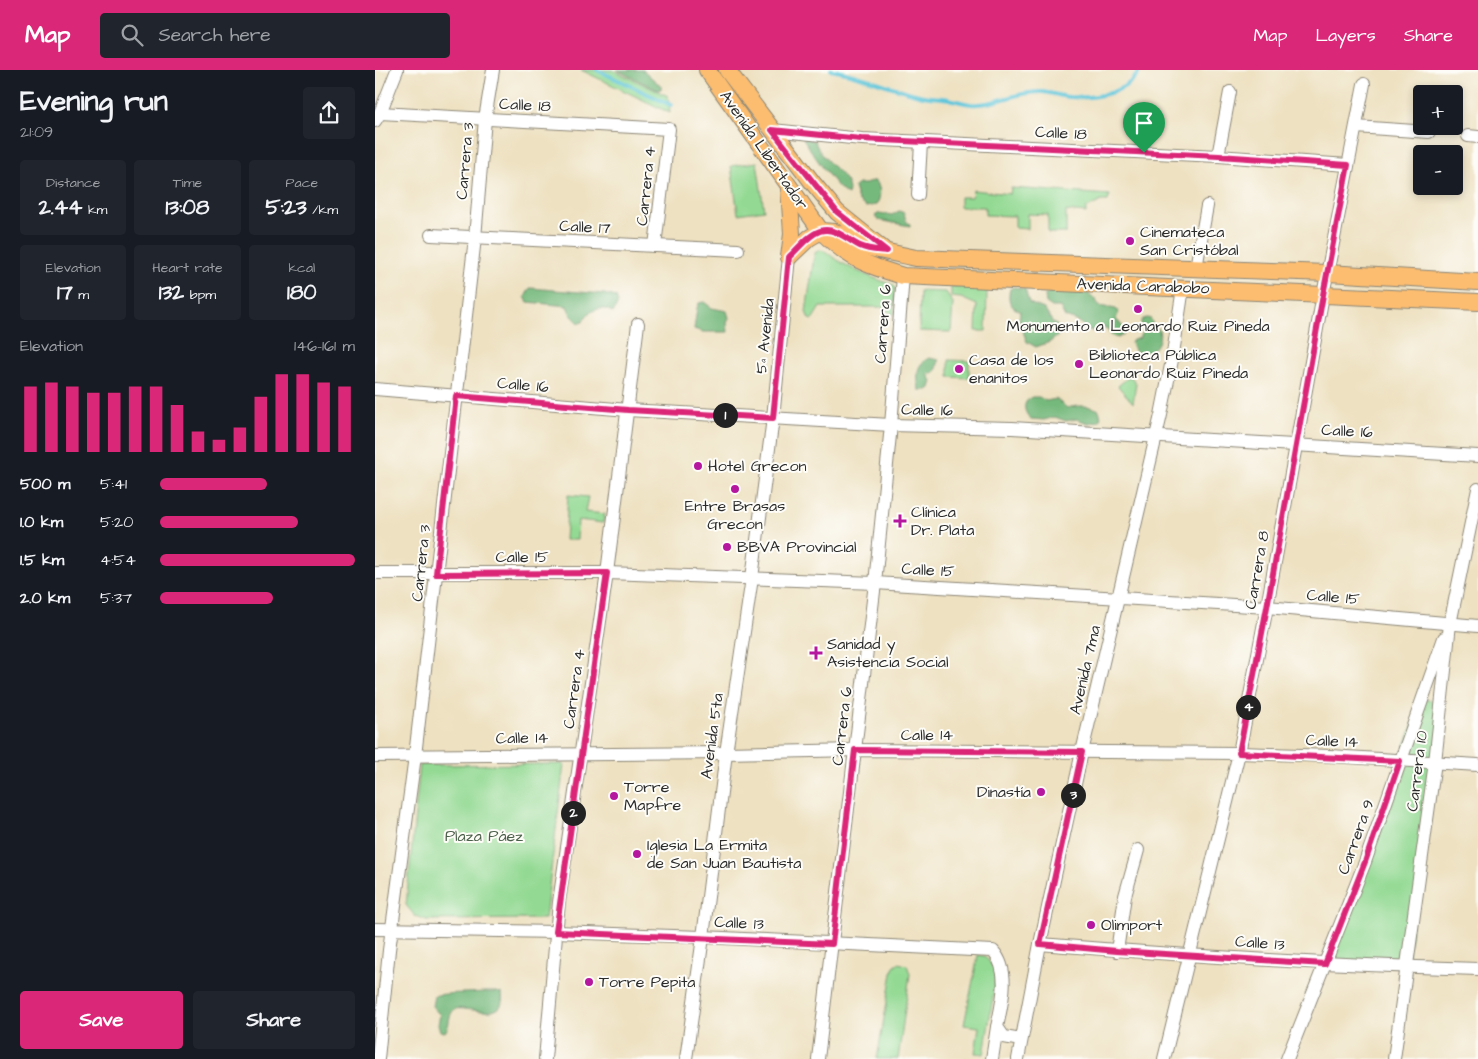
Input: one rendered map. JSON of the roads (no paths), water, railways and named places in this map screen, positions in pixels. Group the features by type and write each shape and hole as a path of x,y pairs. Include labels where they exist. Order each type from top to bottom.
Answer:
{"main road":[{"name":"Avenida Libertador","path":"707,70 821,231"},
{"name":"Avenida Libertador","path":"727,70 837,212 887,251"},
{"path":"789,186 791,209 789,257"},
{"path":"789,257 809,238 821,231"},
{"name":"Avenida Carabobo","path":"821,231 841,234 860,246 916,258 1328,273 1478,282"},
{"name":"Avenida Carabobo","path":"821,231 837,247 853,258 873,267 903,276 1478,302"},
{"path":"1170,267 1183,288"}],"street":[{"path":"377,117 397,70"},
{"name":"Carrera 3","path":"378,1059 391,930 415,756 475,238 485,119 493,70"},
{"name":"Carrera 8","path":"1164,1059 1239,753 1267,607 1295,444 1364,84"},
{"path":"1219,156 1230,92"},
{"name":"Calle 18","path":"377,117 485,119 669,128"},
{"path":"1356,127 1413,131"},
{"name":"Carrera 4","path":"655,246 669,128"},
{"name":"Calle 18","path":"772,130 921,143 1219,156 1348,165"},
{"path":"918,195 921,143"},
{"path":"1196,268 1207,206"},
{"name":"Calle 17","path":"431,235 738,250"},
{"name":"5ª Avenida","path":"773,418 789,257"},
{"name":"Carrera 6","path":"818,1059 875,584 891,425 903,276"},
{"name":"Avenida 7ma","path":"1018,1059 1040,944 1082,752 1156,437 1172,360 1183,288"},
{"name":"Carrera 4","path":"545,1059 556,932 607,573 638,324"},
{"name":"Calle 16","path":"375,389 628,410 891,425 1011,428 1478,456"},
{"name":"Avenida 5ta","path":"686,1059 726,753 773,418"},
{"name":"Carrera 10","path":"1394,1059 1435,762 1450,624 1478,488"},
{"name":"Calle 15","path":"375,573 607,573 752,578 1118,597 1267,607 1478,626"},
{"name":"Carrera 9","path":"1287,1059 1365,862 1450,624"},
{"name":"Calle 14","path":"375,756 855,750 1239,753 1478,765"},
{"path":"1117,951 1125,896 1139,850"},
{"name":"Calle 13","path":"375,929 703,937 993,951 999,958 1004,974 997,1027"},
{"name":"Calle 13","path":"1040,944 1117,951 1325,964 1478,969"},
{"path":"997,1027 1004,1037 1021,1040"},
{"path":"992,1059 997,1027"}],"waterway":[{"path":"597,70 671,105"},
{"path":"831,70 923,96 971,104 989,103 1032,92 1069,97 1099,96 1127,85 1140,70"}],"place":[{"name":"Cinemateca San Cristóbal","path":"1130,241"},
{"name":"Monumento a Leonardo Ruiz Pineda","path":"1138,309"},
{"name":"Biblioteca Pública Leonardo Ruiz Pineda","path":"1079,364"},
{"name":"Casa de los enanitos","path":"959,369"},
{"name":"Hotel Grecon","path":"698,466"},
{"name":"Entre Brasas Grecon","path":"735,489"},
{"name":"Clínica Dr. Plata","path":"900,521"},
{"name":"BBVA Provincial","path":"727,547"},
{"name":"Sanidad y Asistencia Social","path":"816,653"},
{"name":"Dinastía","path":"1041,792"},
{"name":"Torre Mapfre","path":"614,796"},
{"name":"Iglesia La Ermita de San Juan Bautista","path":"637,854"},
{"name":"Olimport","path":"1091,925"},
{"name":"Torre Pepita","path":"589,982"}],"park label":[{"name":"Plaza Páez","path":"484,836"}]}
